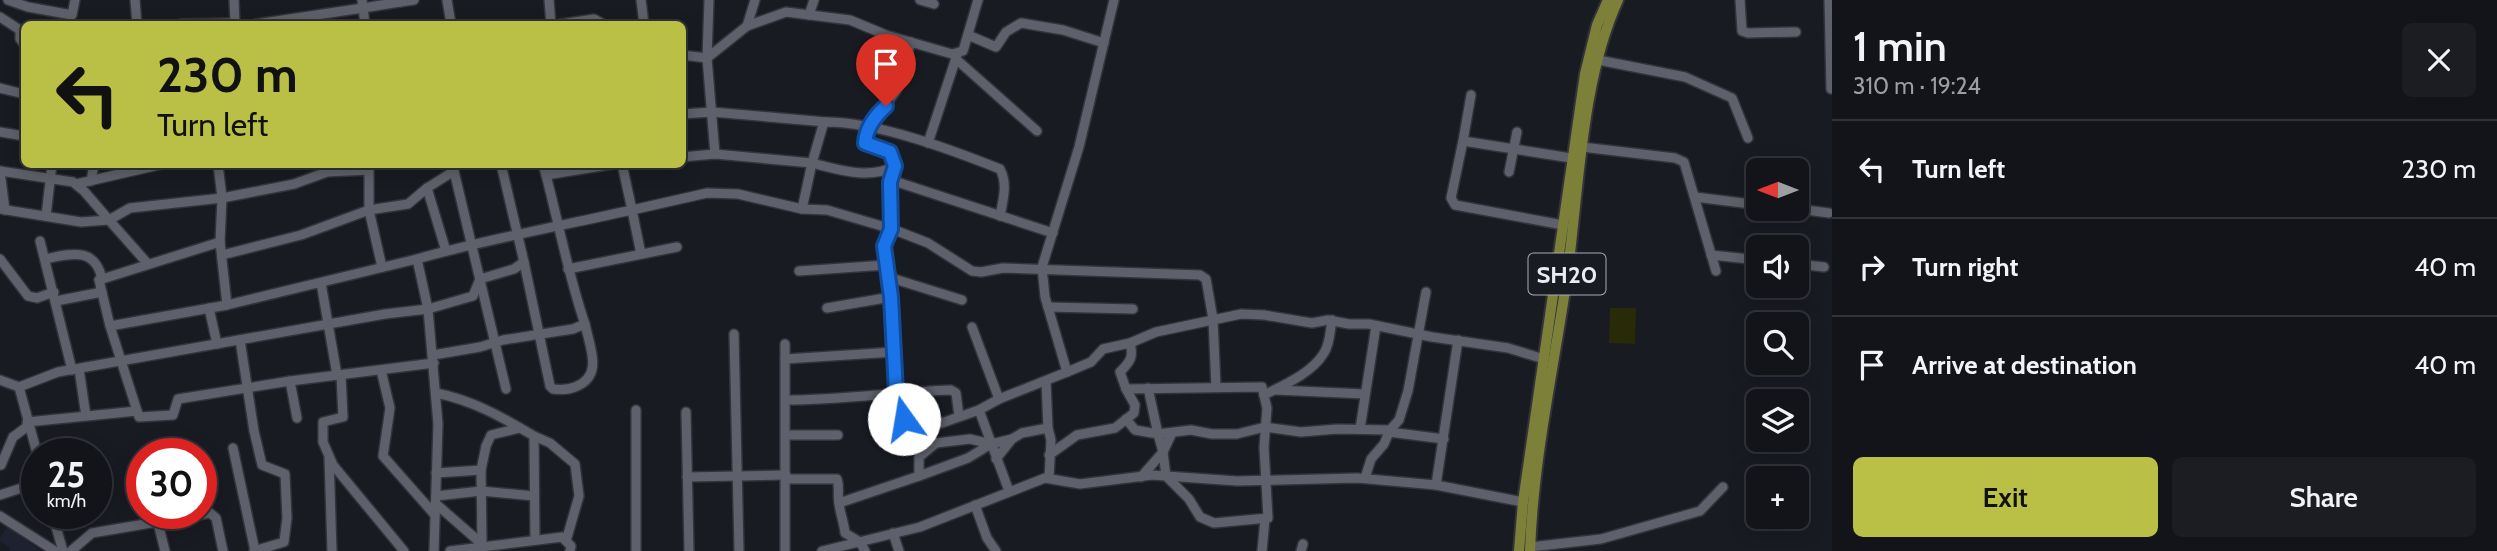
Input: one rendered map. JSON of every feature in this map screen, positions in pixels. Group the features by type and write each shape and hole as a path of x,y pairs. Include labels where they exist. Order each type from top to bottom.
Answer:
{"main road":[{"name":"SH20","path":"1526,550 1523,502 1571,158 1608,0"},
{"name":"SH20","path":"1526,550 1567,274 1593,59 1618,0"}],"street":[{"path":"8,0 71,20 75,0"},
{"path":"135,0 137,21"},
{"path":"234,0 235,21"},
{"path":"272,21 363,4 414,0"},
{"path":"447,0 450,21"},
{"path":"549,0 551,21"},
{"path":"641,0 644,21"},
{"path":"709,0 707,58 715,154"},
{"path":"747,26 755,0"},
{"path":"809,15 814,0"},
{"path":"920,0 934,4"},
{"path":"928,143 957,56 963,51 978,0"},
{"path":"1067,372 1048,307 1042,269 1079,147 1114,0"},
{"path":"1740,0 1742,31 1796,32"},
{"path":"1829,0 1831,89"},
{"path":"686,55 707,58 747,26 786,12 850,20 957,56 1037,131"},
{"path":"0,18 20,30 21,40"},
{"path":"968,35 996,47 1006,32 1021,23 1063,30 1104,43"},
{"path":"911,42 898,88 876,116 865,143 890,152 895,166 891,180 891,229 884,246 891,297 896,392 919,457 919,476"},
{"path":"1593,59 1685,77 1732,98 1748,138"},
{"path":"0,88 21,93"},
{"path":"1471,95 1451,198 1455,205 1563,225"},
{"path":"686,114 712,112 826,122 869,128 928,143 1000,169 1005,188 1000,216"},
{"path":"802,209 812,163 826,122"},
{"path":"0,132 21,136"},
{"path":"1509,172 1517,132"},
{"path":"1463,141 1571,158"},
{"path":"1582,147 1679,159 1686,167 1716,271"},
{"path":"686,156 715,154 812,163 868,174 881,173 895,166"},
{"path":"46,216 51,168"},
{"path":"91,181 93,168"},
{"path":"76,184 146,168"},
{"path":"218,168 222,198 220,242 227,305"},
{"path":"148,264 109,220 73,182 0,171 2,209 81,222 109,220 130,208 222,198 294,184 327,172 361,168"},
{"path":"370,168 369,210 382,267"},
{"path":"222,255 301,235 369,210 408,204 453,168 506,389"},
{"path":"502,168 550,386 554,389 569,389 584,383 592,375 593,368 585,324 572,285 545,169"},
{"path":"623,168 641,254"},
{"path":"891,180 1053,233"},
{"path":"427,188 446,251"},
{"path":"110,326 227,305 472,243 707,193 738,194 802,209 827,209 891,229 928,243 972,271 1003,268 1200,275 1206,279 1213,319 1216,387"},
{"path":"1695,197 1746,203"},
{"path":"1810,210 1829,213"},
{"path":"40,241 76,369 86,416"},
{"path":"220,242 99,280 110,326 139,417 173,415 178,400 381,370 495,342 573,329 585,324"},
{"path":"569,269 677,247"},
{"path":"45,259 85,255 94,261 102,279"},
{"path":"1711,255 1746,259"},
{"path":"0,259 27,296 37,298 102,292"},
{"path":"417,259 428,309 438,424 434,551"},
{"path":"480,279 514,270 524,262"},
{"path":"799,271 886,265"},
{"path":"1809,265 1824,267"},
{"path":"888,277 962,300"},
{"path":"0,380 19,387 58,372 385,314 428,309 473,296 480,279"},
{"path":"321,283 339,375 343,417 323,422 323,442 333,464 404,551"},
{"path":"1366,478 1371,459 1399,420 1408,391 1426,292"},
{"path":"827,308 891,297"},
{"path":"1048,307 1133,309"},
{"path":"209,308 217,344"},
{"path":"913,436 1091,362 1103,349 1130,343 1156,332 1241,314 1312,323 1332,320 1376,326 1508,348 1544,359"},
{"path":"1264,395 1315,364 1324,353 1332,320"},
{"path":"1360,429 1376,326"},
{"path":"972,327 999,399"},
{"path":"734,334 739,551"},
{"path":"233,448 255,551 284,546 287,518 285,474 262,465 240,340"},
{"path":"1436,485 1458,340"},
{"path":"1049,455 1077,435 1115,428 1134,413 1135,405 1120,372 1132,359 1130,343"},
{"path":"785,344 785,551"},
{"path":"785,359 894,352"},
{"path":"381,370 390,408 383,456 435,515"},
{"path":"1046,381 1051,440 1049,478"},
{"path":"290,382 297,418"},
{"path":"19,387 32,438"},
{"path":"1126,389 1262,387 1267,408 1265,427 1268,519 1265,519 1262,551"},
{"path":"1148,388 1166,476 1189,499 1200,517 1214,523 1265,519"},
{"path":"1275,390 1365,394"},
{"path":"786,400 846,399 896,392 954,391 959,416"},
{"path":"436,393 461,398 550,443 575,464 579,496 566,541"},
{"path":"636,410 636,551"},
{"path":"979,410 1009,491"},
{"path":"1,465 13,437 28,424 137,411"},
{"path":"686,412 689,551"},
{"path":"1126,419 1135,430 1157,434 1191,430 1212,434 1237,434 1265,427 1301,432 1360,429 1390,431 1444,439"},
{"path":"485,547 481,470 486,446 491,435 520,428"},
{"path":"839,503 968,458 991,444 1012,439 1022,433 1048,428"},
{"path":"1141,477 1163,452 1172,433"},
{"path":"786,435 838,435"},
{"path":"534,436 535,540"},
{"path":"913,436 936,443 970,439 991,444"},
{"path":"996,459 1012,439"},
{"path":"919,457 936,443"},
{"path":"329,454 332,551"},
{"path":"436,473 481,470"},
{"path":"822,551 862,546 893,533 920,527 1045,478 1080,484 1166,476 1266,480 1366,478 1436,485 1523,502"},
{"path":"687,477 837,479 845,533 862,546"},
{"path":"1526,550 1601,539 1700,511 1723,487"},
{"path":"0,495 21,489"},
{"path":"436,499 481,491 534,495"},
{"path":"436,499 485,547"},
{"path":"975,505 987,538 996,551"},
{"path":"0,516 55,551"},
{"path":"217,523 223,551"},
{"path":"71,551 92,533 126,528"},
{"path":"57,529 63,551"},
{"path":"160,529 165,551"},
{"path":"893,533 899,551"},
{"path":"450,551 562,537 571,546 570,551"}],"shaded area":[{"path":"1610,308 1636,308 1635,344 1609,343"},
{"path":"8,526 40,551 9,551 10,548 0,541"}],"route":[{"path":"886,106 876,116 866,134 865,143 890,152 895,166 890,182 891,229 884,246 891,297 896,392 904,419"}]}
